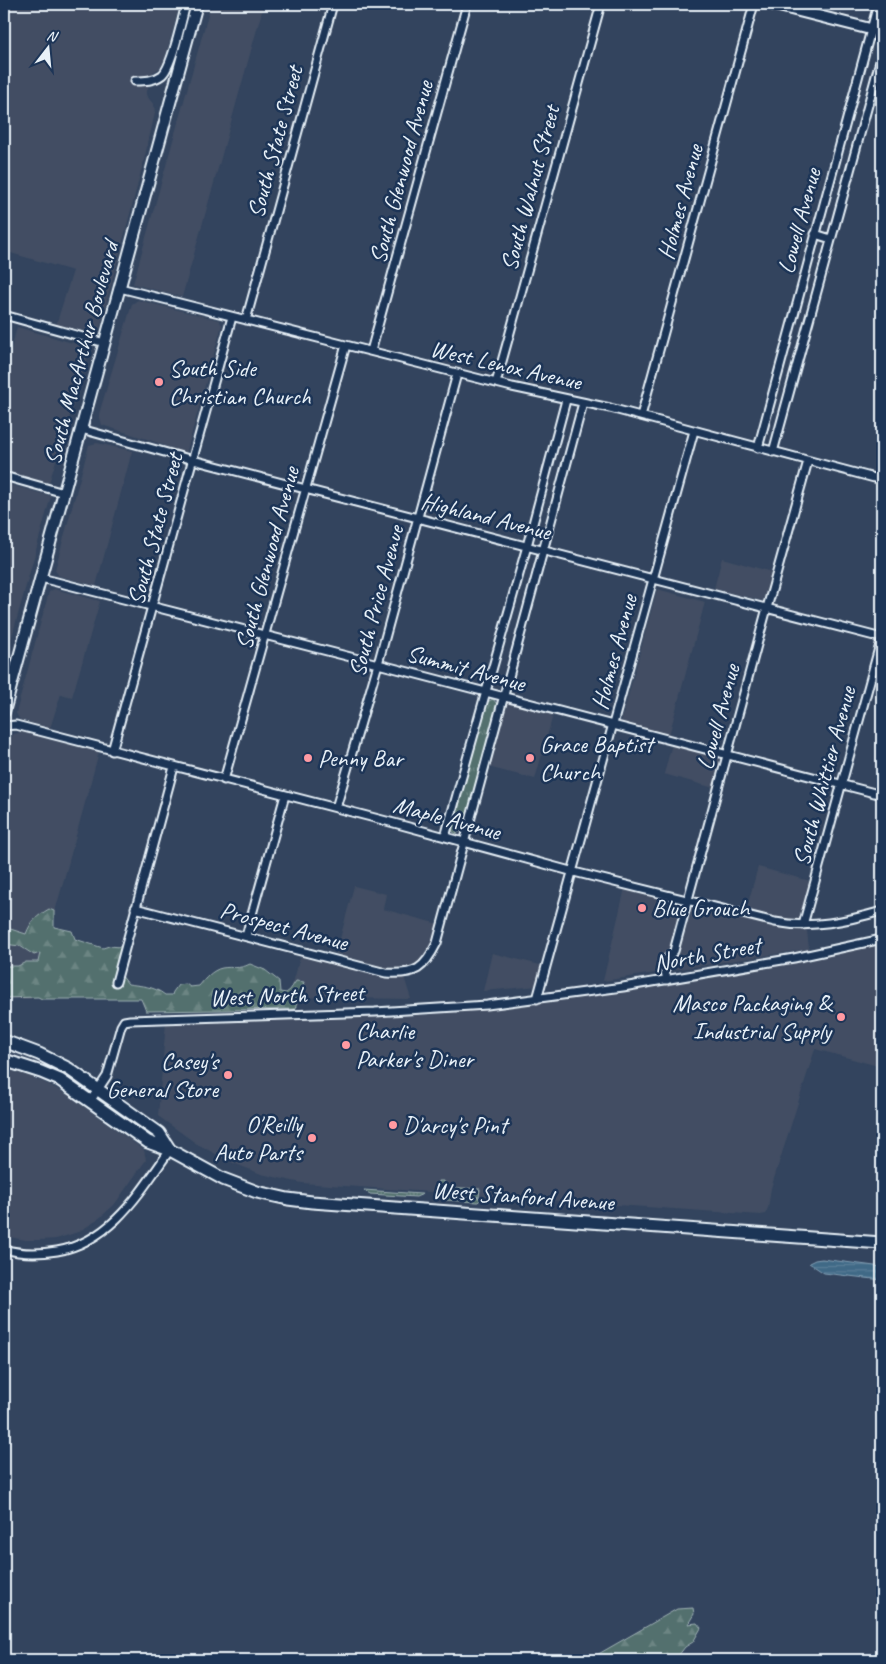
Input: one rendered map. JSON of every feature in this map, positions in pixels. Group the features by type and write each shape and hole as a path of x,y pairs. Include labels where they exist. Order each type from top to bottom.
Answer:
{"main road":[{"name":"South MacArthur Boulevard","path":"4,712 197,4"},
{"path":"771,4 882,32"},
{"name":"West Stanford Avenue","path":"6,1040 61,1065 99,1089 159,1133 170,1150"},
{"name":"West Stanford Avenue","path":"4,1060 60,1080 91,1100 148,1142 170,1150 223,1179 257,1192 300,1201 882,1243"}],"street":[{"path":"135,81 154,79 165,72 170,63 186,4"},
{"name":"South State Street","path":"246,320 333,4"},
{"name":"South Glenwood Avenue","path":"371,351 466,4"},
{"name":"South Walnut Street","path":"496,383 601,4"},
{"name":"Holmes Avenue","path":"642,413 754,4"},
{"name":"Lowell Avenue","path":"758,448 878,4"},
{"name":"Lowell Avenue","path":"773,452 882,54"},
{"path":"815,234 831,239"},
{"name":"West Lenox Avenue","path":"120,288 457,374 566,400 642,413 694,431 882,480"},
{"path":"4,315 105,343"},
{"name":"South State Street","path":"112,751 232,317"},
{"name":"South Glenwood Avenue","path":"224,780 346,345"},
{"name":"South Price Avenue","path":"336,808 378,664 457,374"},
{"path":"445,837 566,400"},
{"path":"464,842 583,403"},
{"name":"Highland Avenue","path":"81,429 193,460 882,638"},
{"name":"Holmes Avenue","path":"537,999 574,872 694,431"},
{"name":"Lowell Avenue","path":"667,980 662,963 674,951 808,461"},
{"path":"4,476 64,493"},
{"name":"Summit Avenue","path":"41,578 882,795"},
{"name":"South Whittier Avenue","path":"803,925 882,638"},
{"name":"Maple Avenue","path":"4,726 16,725 574,872 775,922 819,925 882,911"},
{"path":"116,982 174,767"},
{"path":"246,936 285,795"},
{"name":"Prospect Avenue","path":"135,908 386,973 410,973 423,966 437,943 464,842"},
{"name":"North Street","path":"537,999 667,980 794,958 882,940"},
{"name":"West North Street","path":"91,1100 110,1068 124,1021 375,1012 537,999"},
{"path":"4,1249 26,1253 48,1253 76,1246 97,1236 122,1215 170,1150"}],"shaded area":[{"path":"4,4 180,4 164,63 152,73 146,95 154,105 155,113 101,325 98,332 95,333 56,325 73,271 4,251"},
{"path":"211,4 264,4 182,297 133,284"},
{"path":"138,300 219,320 222,325 186,454 102,425 99,414 132,304"},
{"path":"17,327 83,346 89,354 49,483 4,471 4,375"},
{"path":"97,443 132,451 96,586 59,576 55,570 89,445"},
{"path":"4,483 51,496 4,665"},
{"path":"722,558 772,572 763,601 714,589"},
{"path":"54,589 100,601 72,697 61,694 50,728 20,720 16,713 49,592"},
{"path":"657,589 705,602 669,735 621,722"},
{"path":"505,702 553,715 535,779 488,767"},
{"path":"23,732 99,752 31,999 4,999 4,754 8,739 14,734"},
{"path":"672,744 718,757 721,760 714,788 664,774"},
{"path":"758,867 810,881 798,922 746,911"},
{"path":"354,886 386,894 383,909 438,924 434,941 420,963 415,967 401,970 386,969 336,954"},
{"path":"625,888 763,924 807,931 809,949 603,981"},
{"path":"882,943 882,1067 815,1049 771,1188 768,1208 765,1214 761,1215 302,1183 261,1174 231,1162 197,1144 158,1116 166,1022 424,1015 541,1003 662,986 810,960"},
{"path":"492,953 544,966 538,986 483,991"},
{"path":"301,955 387,978 404,977 411,999 289,997"},
{"path":"4,1069 26,1075 68,1095 144,1150 146,1160 114,1205 96,1221 78,1232 56,1239 40,1240 26,1240 4,1236"},
{"path":"822,1259 882,1267 882,1280 824,1273 809,1263"}],"green space":[{"path":"493,699 497,704 465,828 456,834 452,831 452,822 487,702"},
{"path":"49,909 54,911 54,927 72,931 75,939 103,948 109,946 121,947 118,971 128,984 147,987 165,995 172,995 178,985 199,986 209,975 218,969 242,967 250,964 265,970 279,981 280,992 286,993 296,981 304,982 295,1009 146,1011 141,999 4,998 4,966 18,966 26,962 38,962 40,953 34,955 20,946 4,944 4,927 26,934 35,919"},
{"path":"439,1181 444,1181 444,1187 480,1189 479,1197 438,1193"},
{"path":"364,1190 423,1194 416,1197 370,1194"},
{"path":"439,1196 482,1198 478,1202 446,1200"},
{"path":"693,1608 694,1614 688,1624 697,1623 701,1628 693,1642 685,1647 675,1660 588,1660 677,1609"}],"railway":[{"path":"876,1660 882,1651"}],"place":[{"name":"South Side Christian Church","path":"159,382"},
{"name":"Penny Bar","path":"308,758"},
{"name":"Grace Baptist Church","path":"530,758"},
{"name":"Blue Grouch","path":"642,908"},
{"name":"Masco Packaging & Industrial Supply","path":"841,1017"},
{"name":"Charlie Parker's Diner","path":"346,1045"},
{"name":"Casey's General Store","path":"228,1075"},
{"name":"D'arcy's Pint","path":"393,1125"},
{"name":"O'Reilly Auto Parts","path":"312,1138"}]}
